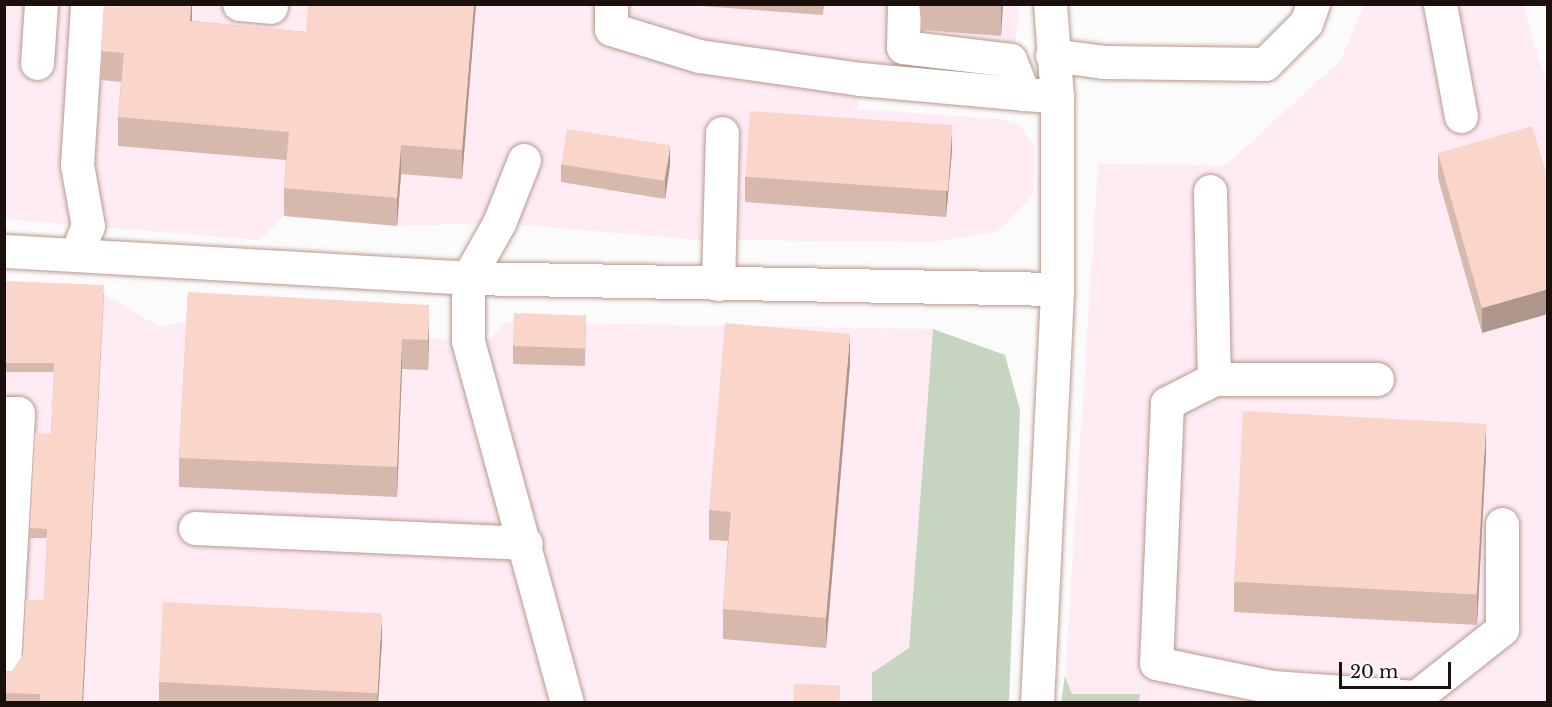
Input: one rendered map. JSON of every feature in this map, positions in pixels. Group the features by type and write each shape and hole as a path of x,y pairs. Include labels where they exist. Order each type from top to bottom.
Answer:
{"lane":[{"path":"37,63 41,4"},
{"path":"76,255 88,226 77,165 87,4"},
{"path":"239,4 271,7"},
{"path":"611,4 611,29 699,56 1057,97"},
{"path":"904,4 903,47 1010,60 1024,94"},
{"path":"1037,702 1057,289 1057,97 1052,55 1050,4"},
{"path":"1052,55 1104,62 1265,64 1306,23 1312,4"},
{"path":"1440,4 1461,116"},
{"path":"718,284 722,133"},
{"path":"524,160 499,223 468,278 468,341 526,543 567,702"},
{"path":"1210,191 1214,379"},
{"path":"4,251 468,278 1057,289"},
{"path":"1377,379 1214,379 1167,403 1156,663 1272,695 1416,697 1502,629 1502,524"},
{"path":"4,413 18,413 4,664"},
{"path":"195,528 526,543"}],"shaded area":[{"path":"4,5 1019,5 1015,53 1002,72 974,80 861,60 858,109 999,119 1020,126 1035,148 1033,194 1000,231 932,242 700,240 499,223 397,226 284,216 260,240 5,219"},
{"path":"1364,5 1523,5 1548,90 1547,702 1139,702 1140,694 1072,694 1065,676 1098,164 1226,165 1341,60"},
{"path":"5,291 104,294 158,326 188,322 468,341 490,339 505,322 933,329 909,648 872,673 872,702 5,702"}],"green space":[{"path":"933,329 1005,355 1020,410 1009,702 872,702 872,673 909,648"},
{"path":"1065,676 1072,694 1140,694 1139,702 1061,702"}],"building":[{"path":"118,4 191,4 190,21 306,32 308,4 474,4 462,150 401,145 397,198 284,188 289,132 118,117 124,53 101,51 104,6 118,7"},
{"path":"750,111 953,125 948,191 745,177"},
{"path":"1532,126 1548,179 1548,289 1482,308 1438,153"},
{"path":"567,129 670,145 664,181 561,165"},
{"path":"4,281 104,285 82,702 40,702 40,694 4,693 4,671 12,671 23,655 26,600 44,600 47,529 30,528 35,433 51,434 54,363 4,363"},
{"path":"188,292 429,305 428,340 402,339 397,467 179,458"},
{"path":"514,313 586,316 585,348 513,346"},
{"path":"725,323 850,334 826,618 723,609 731,512 709,510"},
{"path":"1243,411 1486,424 1477,594 1234,582"},
{"path":"163,602 382,613 378,693 159,682"},
{"path":"794,684 840,686 839,702 793,702"}]}
